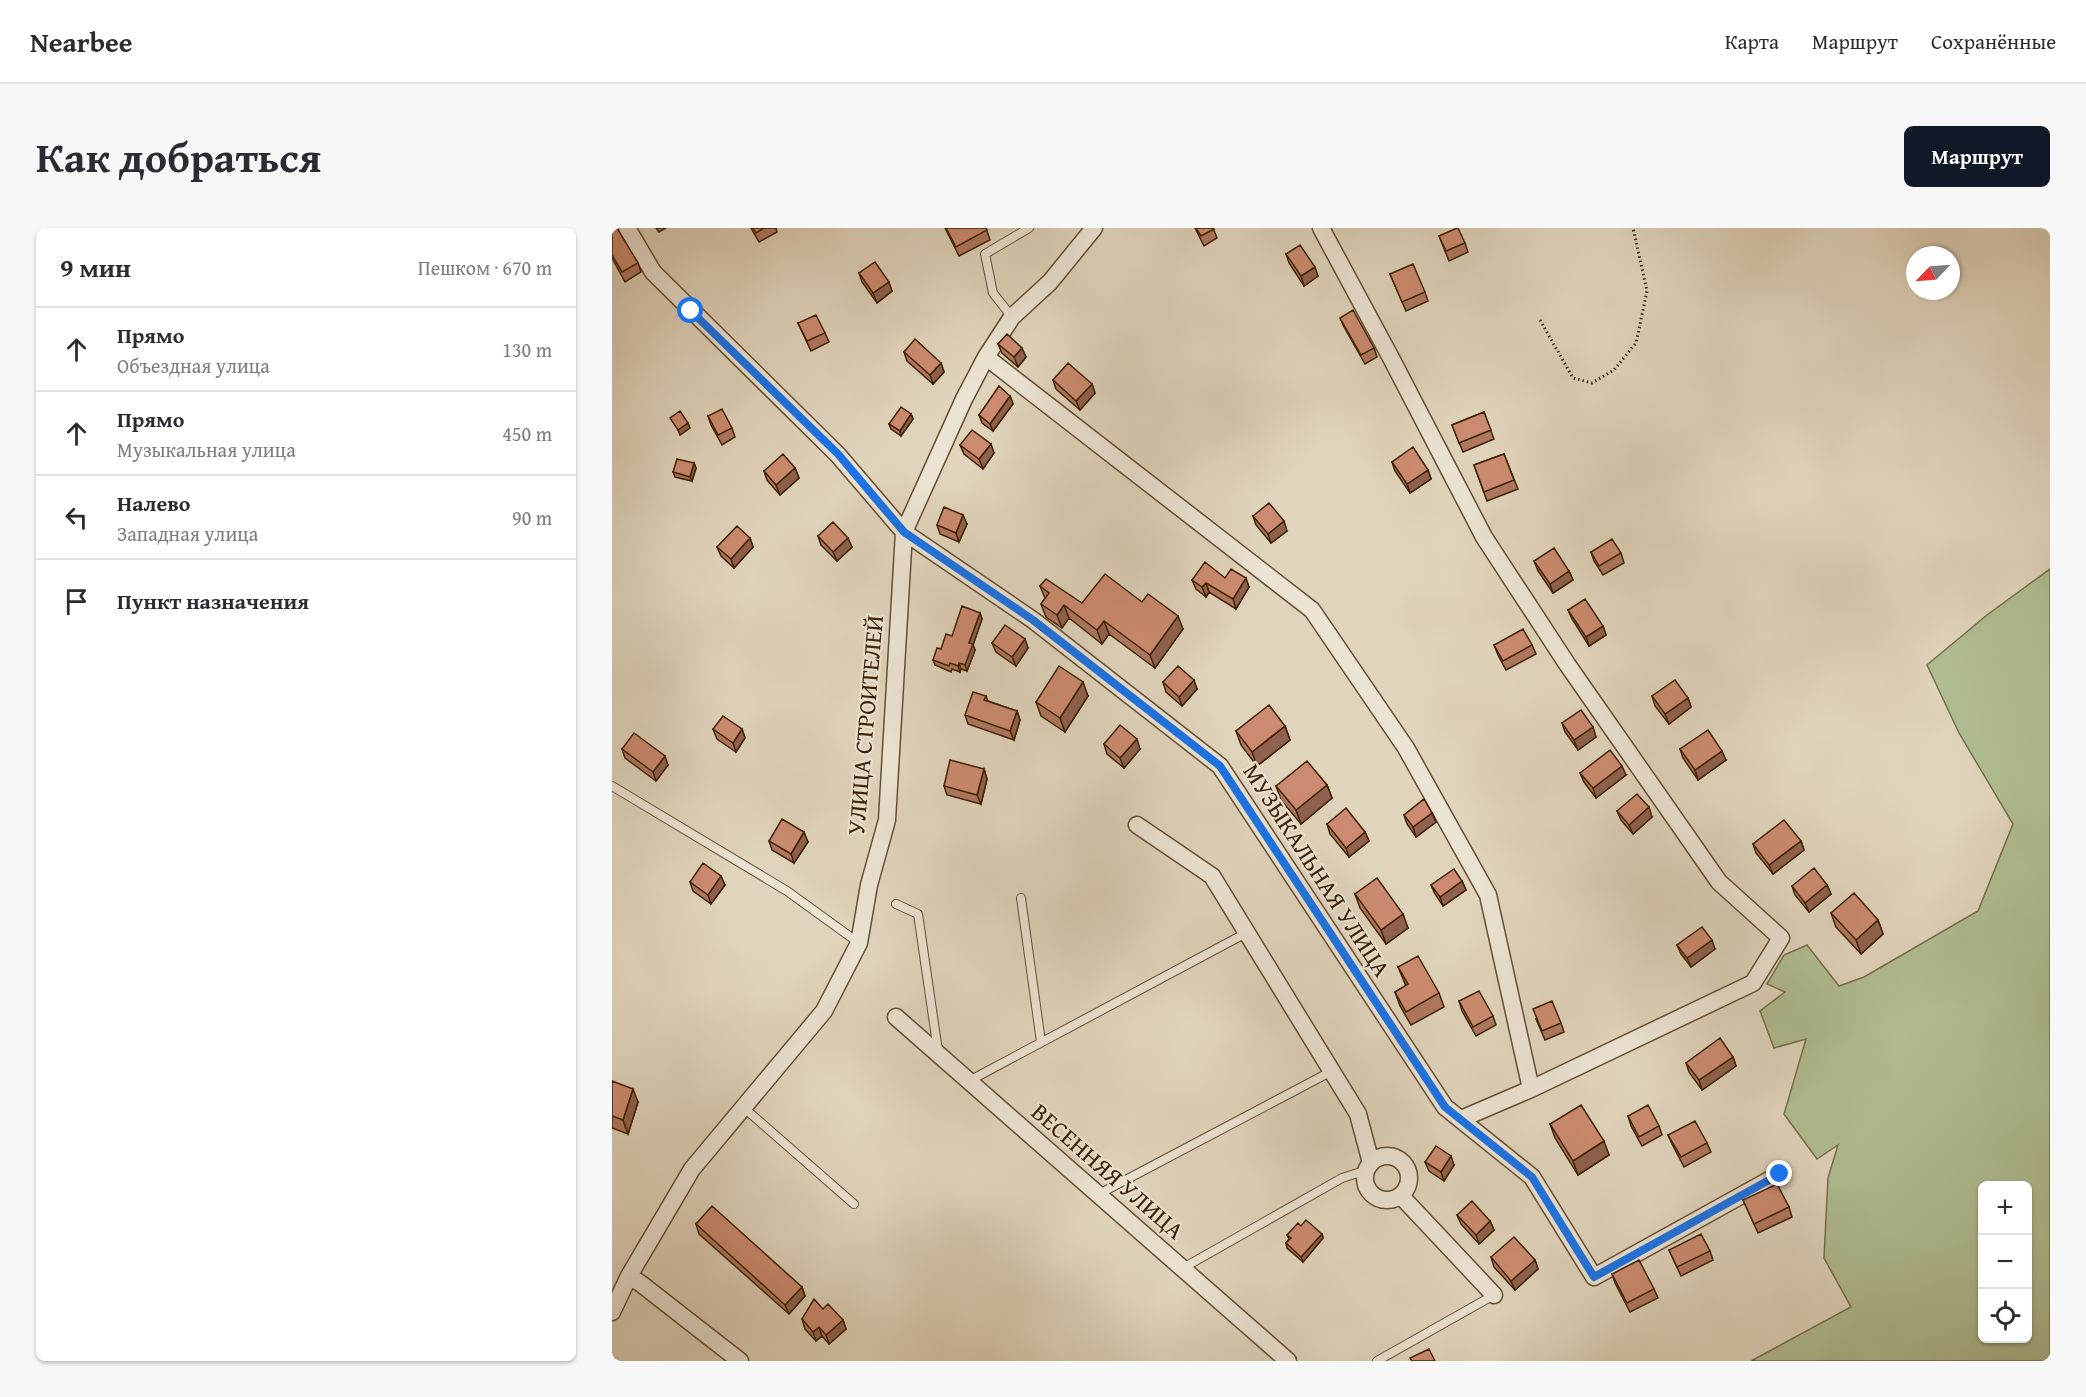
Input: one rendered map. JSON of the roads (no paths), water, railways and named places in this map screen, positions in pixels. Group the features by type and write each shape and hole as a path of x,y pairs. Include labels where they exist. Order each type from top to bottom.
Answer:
{"street":[{"name":"МУЗЫКАЛЬНАЯ УЛИЦА","path":"627,228 653,272 838,454 904,532 1033,620 1220,766 1445,1107 1532,1177 1594,1277 1780,1174"},
{"name":"УЛИЦА СТРОИТЕЛЕЙ","path":"612,1312 629,1276 692,1169 824,1011 859,943 869,885 887,820 904,532 964,399 986,357 1012,317 1050,282 1094,228"},
{"path":"1321,228 1484,537 1567,664 1719,882 1781,938 1753,983 1531,1089 1461,1119"},
{"path":"986,357 1312,610 1406,748 1488,895 1531,1089"},
{"path":"1137,825 1212,876 1248,932 1358,1114 1369,1167 1366,1184 1374,1196 1388,1200 1401,1196 1409,1184 1408,1169 1404,1163 1391,1156 1376,1159 1369,1167"},
{"name":"ВЕСЕННЯЯ УЛИЦА","path":"896,1017 1288,1361"},
{"path":"1401,1196 1494,1295"},
{"path":"629,1276 740,1361"}],"lane":[{"path":"1012,317 993,293 985,254 1029,228"},
{"path":"612,786 787,891 859,943"},
{"path":"1021,898 1041,1042"},
{"path":"896,904 918,914 939,1055"},
{"path":"969,1081 1248,932"},
{"path":"1100,1194 1332,1071"},
{"path":"743,1107 854,1204"},
{"path":"1183,1268 1342,1178 1369,1167"},
{"path":"1377,1361 1494,1295"}]}
